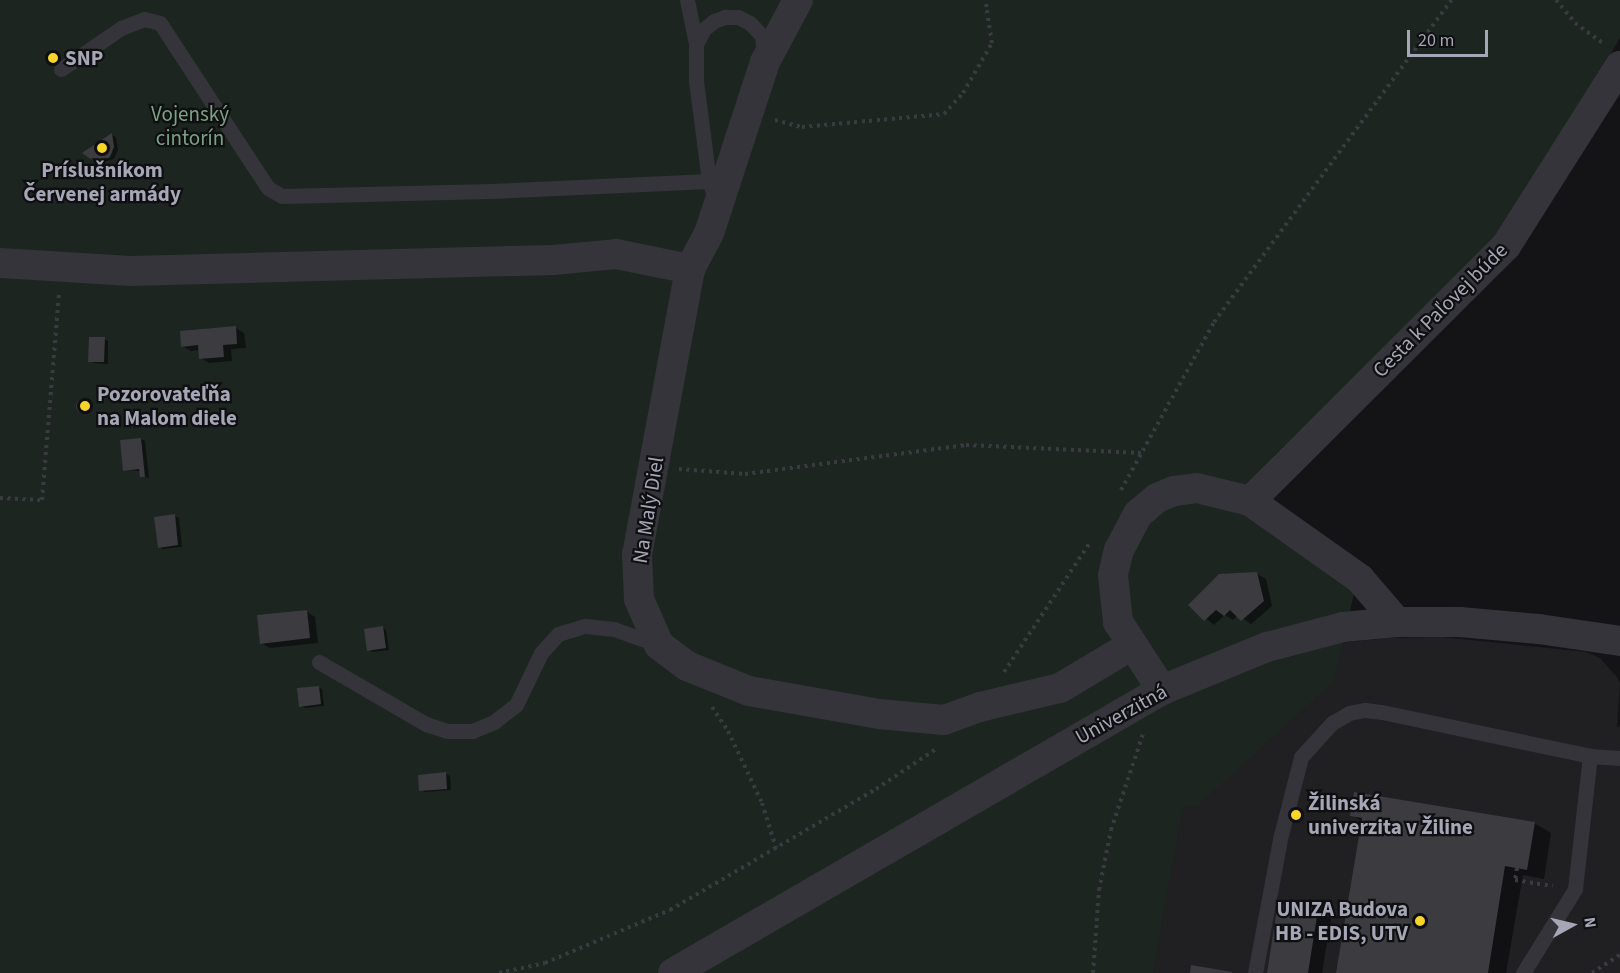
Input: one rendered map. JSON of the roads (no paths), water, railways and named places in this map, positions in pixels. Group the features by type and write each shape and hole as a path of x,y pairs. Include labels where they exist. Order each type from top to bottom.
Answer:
{"street":[{"name":"Na Malý Diel","path":"798,0 765,62 748,114 714,193 710,233 690,269 637,554 639,599 659,645 687,666 749,691 879,714 944,720 980,707 1060,688 1132,645"},
{"name":"Cesta k Paľovej búde","path":"1250,501 1506,246 1616,56"},
{"path":"0,263 131,271 553,260 616,254 690,269"},
{"path":"1162,690 1118,622 1113,574 1119,550 1138,514 1157,498 1174,491 1197,488 1250,501 1360,579 1397,622"},
{"name":"Univerzitná","path":"673,973 1162,690 1267,646 1343,627 1397,622 1460,622 1539,629 1620,641"}],"lane":[{"path":"61,69 121,28 144,19 160,23 268,188 282,196 491,191 714,193 696,81 696,44 687,0"},
{"path":"696,44 704,29 714,21 725,17 738,18 750,23 762,36 765,62"},
{"path":"319,662 426,724 447,731 471,730 494,722 516,705 541,653 558,634 585,626 614,629 659,645"},
{"path":"1255,973 1280,839 1301,757 1332,723 1349,713 1382,712 1590,756 1620,758"},
{"path":"1523,973 1575,889 1590,756"}],"place":[{"name":"SNP","path":"53,58"},
{"name":"Príslušníkom Červenej armády","path":"102,148"},
{"name":"Pozorovateľňa na Malom diele","path":"85,406"},
{"name":"Žilinská univerzita v Žiline","path":"1296,815"},
{"name":"UNIZA Budova HB - EDIS, UTV","path":"1420,921"}],"park label":[{"name":"Vojenský cintorín","path":"190,126"}]}
